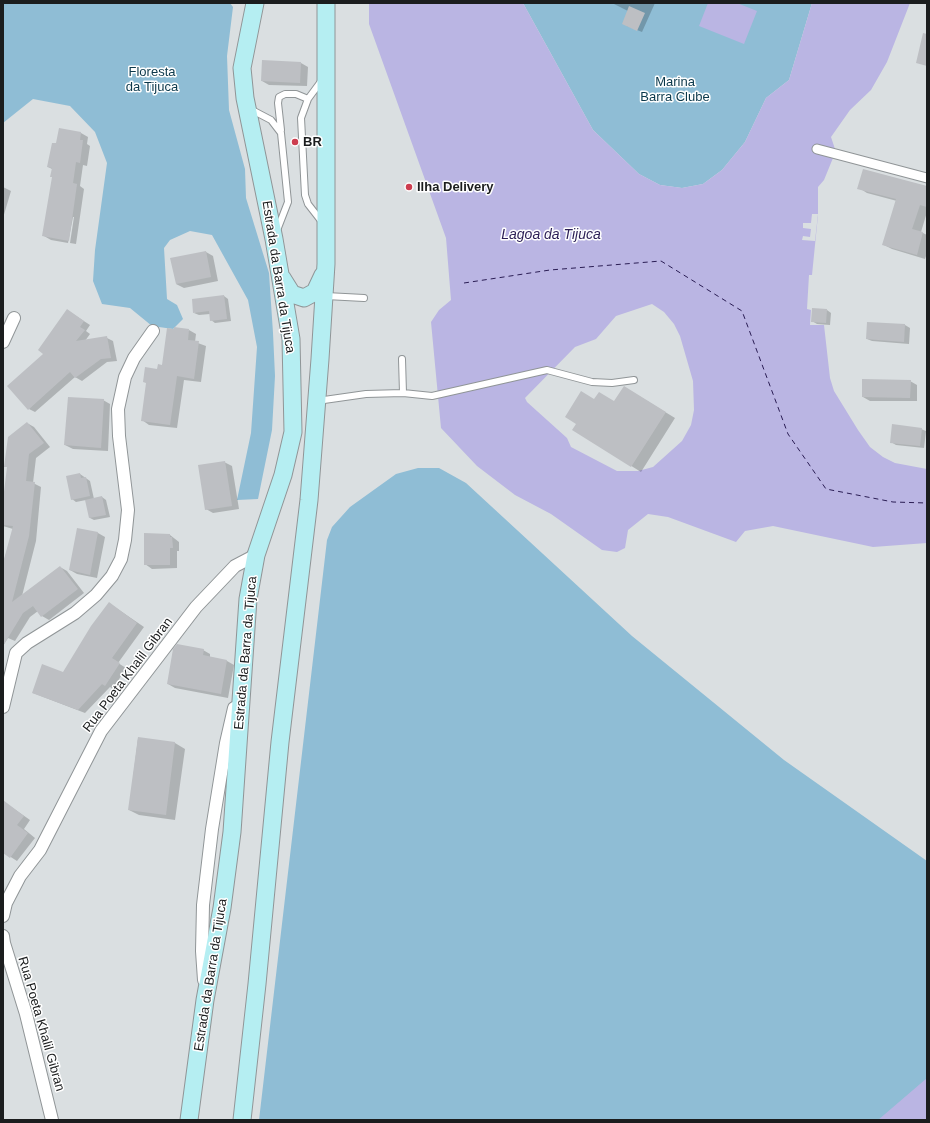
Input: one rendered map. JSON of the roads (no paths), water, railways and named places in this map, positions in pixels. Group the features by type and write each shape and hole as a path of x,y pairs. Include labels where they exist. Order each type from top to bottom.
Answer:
{"main road":[{"name":"Estrada da Barra da Tijuca","path":"189,1120 205,1000 222,908 232,832 248,598 256,555 283,475 293,432 291,339 274,239 247,108 242,68 254,3"},
{"path":"242,1120 257,984 280,742 309,500 317,402 326,264 326,3"},
{"path":"279,272 292,294 304,298 312,295 318,288 326,264"}],"street":[{"path":"818,149 927,178"},
{"path":"3,342 14,318"},
{"path":"3,707 16,652 27,643 75,613 96,595 112,576 121,558 125,540 128,510 119,436 118,409 122,388 134,358 153,331"},
{"name":"Rua Poeta Khalil Gibran","path":"3,916 5,901 20,876 40,850 101,731 196,607 235,566 256,555"},
{"name":"Rua Poeta Khalil Gibran","path":"3,936 4,944 26,1014 52,1120"}],"lane":[{"path":"325,226 308,204 304,190 301,118 308,99 326,74"},
{"path":"274,239 286,212 288,202 278,102 279,97 285,94 296,94 308,99"},
{"path":"247,108 271,120 281,133"},
{"path":"324,296 364,298"},
{"path":"402,359 403,393"},
{"path":"317,402 366,394 403,393 432,396 551,369 592,382 612,383 634,380"}],"water":[{"name":"Lagoa da Tijuca","path":"369,3 523,3 593,130 639,174 660,185 682,188 703,184 722,170 745,142 766,98 789,80 812,3 910,3 887,62 871,90 850,110 831,137 835,149 833,158 824,180 818,187 818,215 812,275 809,275 807,309 811,310 810,325 824,325 830,378 834,391 870,447 883,457 895,463 927,469 927,543 873,547 773,526 745,531 736,542 668,517 648,514 628,530 625,548 617,552 602,550 551,514 515,495 477,466 441,428 431,322 439,310 451,300 446,238 369,24","holes":["652,304 664,312 674,324 680,336 693,381 694,410 691,425 682,441 653,467 638,471 617,471 571,447 567,438 527,402 525,398 575,347 596,339 616,316"]},
{"path":"708,3 737,3 757,11 744,44 699,26"},
{"path":"927,1078 927,1120 878,1120"}],"place":[{"name":"BR","path":"295,142"},
{"name":"Ilha Delivery","path":"409,187"}],"park label":[{"name":"Floresta da Tijuca","path":"152,80"},
{"name":"Marina Barra Clube","path":"675,90"}]}
